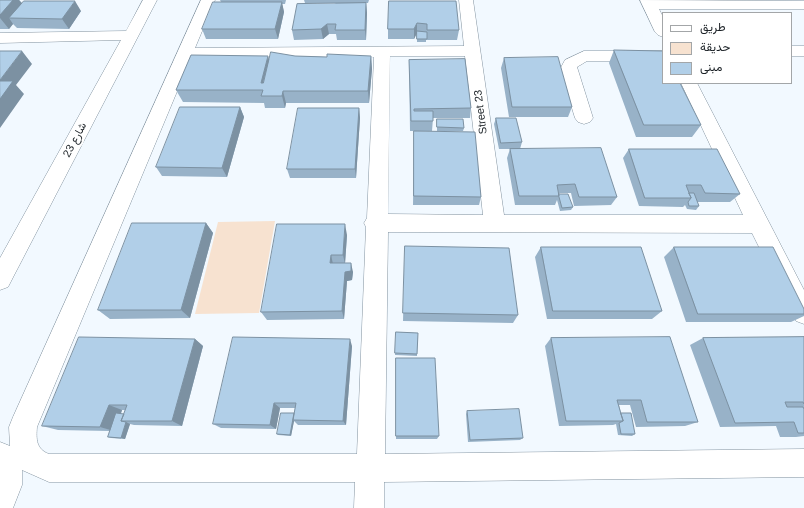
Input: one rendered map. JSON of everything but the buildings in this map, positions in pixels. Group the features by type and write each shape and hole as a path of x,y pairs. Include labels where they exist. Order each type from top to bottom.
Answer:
{"street":[{"name":"شارع 23","path":"0,280 150,0"},
{"path":"208,0 23,427 23,446 27,455 40,466 49,468 369,468 804,463"},
{"name":"Street 23","path":"466,0 474,51 495,224"},
{"path":"662,30 648,2 722,6 804,5"},
{"path":"0,38 131,35"},
{"path":"369,508 382,51"},
{"path":"185,53 474,51"},
{"path":"792,51 804,51"},
{"path":"584,118 568,69 577,59 584,56 662,56"},
{"path":"689,84 758,224 804,313"},
{"path":"376,223 758,224"},
{"path":"0,456 6,465 9,478 7,488 0,504"}],"green space":[{"path":"275,221 259,313 195,314 218,222"}]}
